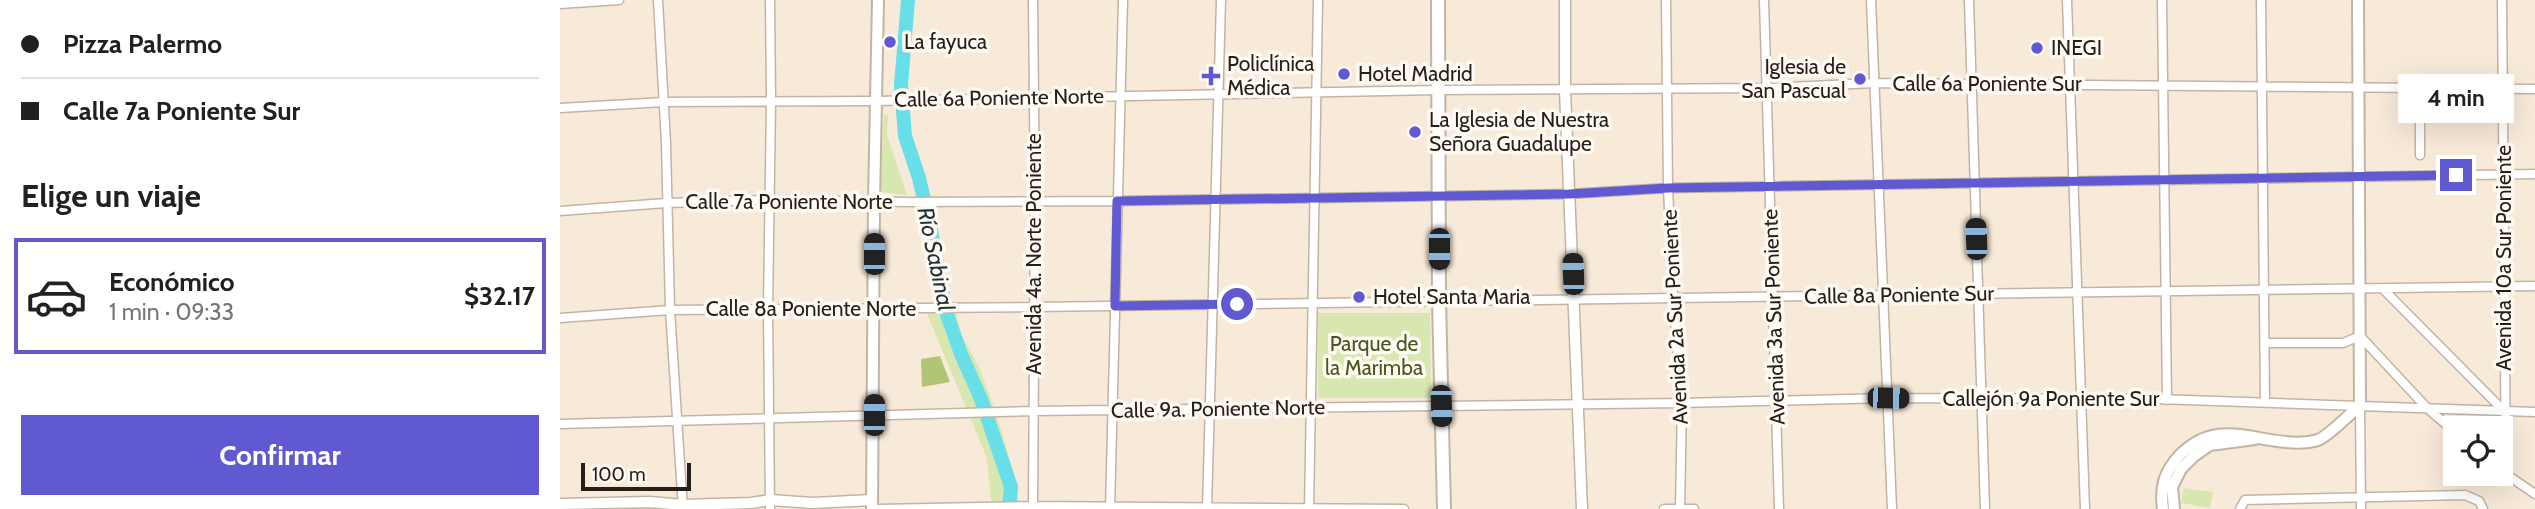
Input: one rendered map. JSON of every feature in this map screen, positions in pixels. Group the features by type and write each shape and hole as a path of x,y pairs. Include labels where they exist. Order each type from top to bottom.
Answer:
{"main road":[{"path":"876,507 874,200 878,0"},
{"path":"1438,0 1439,301 1444,509"},
{"path":"2174,509 2172,486 2180,469 2210,445 2255,439 2297,443 2319,439 2360,406 2358,0"},
{"path":"2163,509 2162,482 2172,464 2189,446 2208,435 2241,434 2255,439"}],"street":[{"path":"560,4 619,0"},
{"path":"658,0 670,310 683,507"},
{"path":"770,0 770,505"},
{"name":"Avenida 4a. Norte Poniente","path":"1033,0 1033,507"},
{"path":"1110,508 1123,0"},
{"path":"1208,508 1221,0"},
{"path":"1308,508 1318,0"},
{"path":"1565,0 1565,90 1580,404 1582,509"},
{"name":"Avenida 2a Sur Poniente","path":"1666,0 1668,188 1682,404 1680,509"},
{"name":"Avenida 3a Sur Poniente","path":"1764,0 1779,509"},
{"path":"1871,0 1892,509"},
{"path":"1969,0 1985,509"},
{"path":"2067,0 2085,509"},
{"path":"2162,0 2166,400"},
{"path":"2261,0 2265,402"},
{"name":"Avenida 10a Sur Poniente","path":"2501,0 2505,174 2504,416"},
{"name":"Calle 6a Poniente Sur","path":"1438,90 1767,88 1874,83 2535,89"},
{"path":"2420,88 2420,155"},
{"name":"Calle 6a Poniente Norte","path":"560,108 664,102 889,101 1438,90"},
{"name":"Calle 7a Poniente Norte","path":"560,211 666,203 768,200 1117,201 1569,194 1668,188 2535,174"},
{"name":"Calle 8a Poniente Sur","path":"1439,301 2535,286"},
{"path":"2383,289 2504,411"},
{"name":"Calle 8a Poniente Norte","path":"560,318 670,310 1439,301"},
{"path":"2266,342 2343,343 2360,336 2443,422"},
{"name":"Callejón 9a Poniente Sur","path":"1441,406 1682,404 1888,398 2081,398 2535,412"},
{"name":"Calle 9a. Poniente Norte","path":"560,424 1033,411 1441,406"},
{"path":"2360,406 2361,509"},
{"path":"2513,479 2535,494"},
{"path":"2239,509 2245,500 2465,495 2479,501 2483,509"},
{"path":"560,504 650,502 683,507 813,503 876,507 1404,509"},
{"path":"1664,509 1694,509"}],"green space":[{"path":"884,114 888,116 887,135 907,195 880,192"},
{"path":"955,308 961,334 979,367 995,410 1013,470 1020,507 992,509 987,458 925,309"},
{"name":"Parque de la Marimba","path":"1318,313 1430,313 1431,398 1318,398"},
{"path":"940,356 950,382 922,387 921,359"},
{"path":"2184,488 2213,492 2210,508 2181,503"}],"waterway":[{"name":"Río Sabinal","path":"908,0 901,85 905,136 919,178 946,312 981,399 1011,487 1009,509"}],"place":[{"name":"La fayuca","path":"890,42"},
{"name":"INEGI","path":"2037,48"},
{"name":"Hotel Madrid","path":"1344,74"},
{"name":"Policlínica Médica","path":"1211,76"},
{"name":"Iglesia de San Pascual","path":"1860,79"},
{"name":"La Iglesia de Nuestra Señora Guadalupe","path":"1415,132"},
{"name":"Hotel Santa Maria","path":"1359,297"}],"route":[{"path":"1237,304 1115,306 1117,201 1569,194 1668,188 2456,175"}]}
